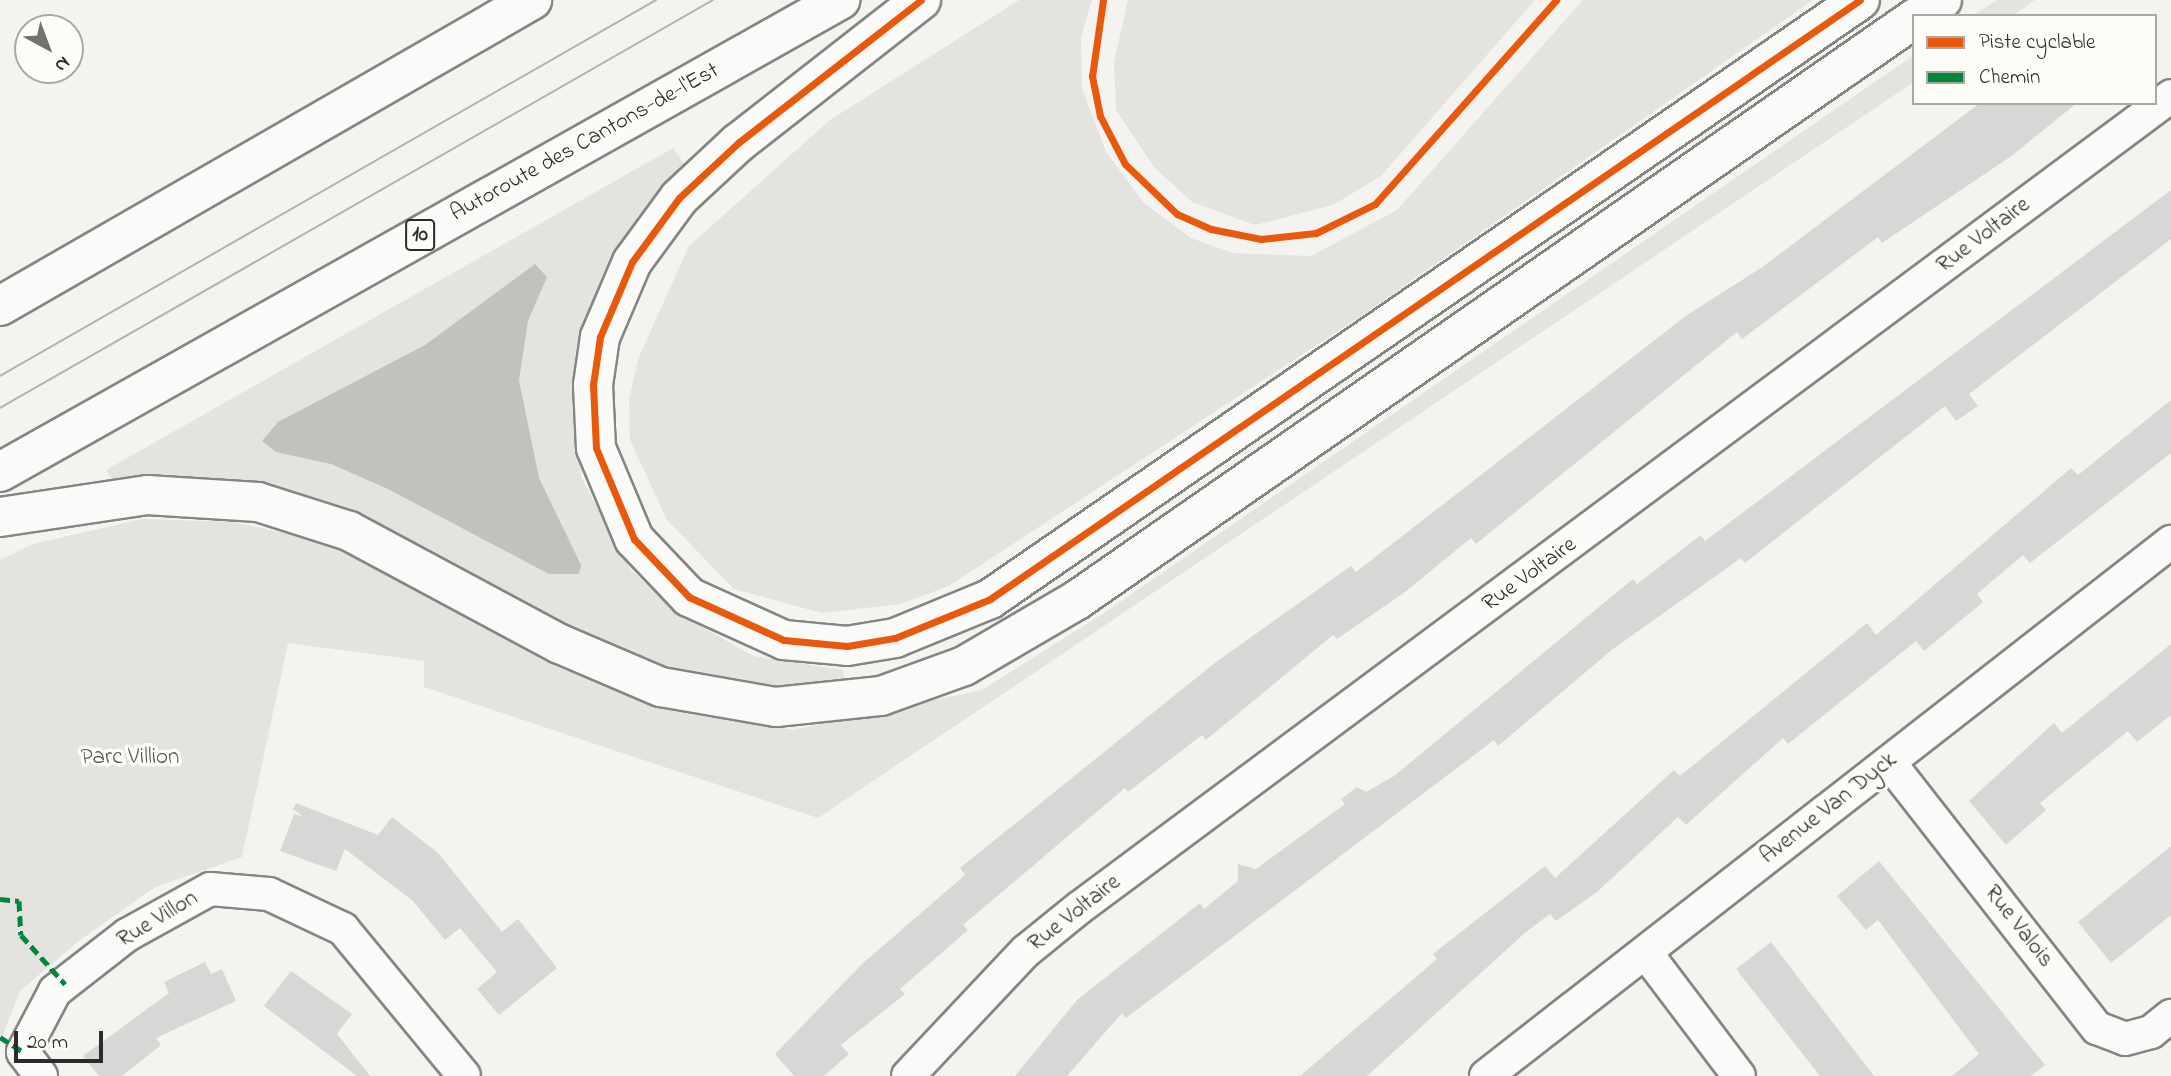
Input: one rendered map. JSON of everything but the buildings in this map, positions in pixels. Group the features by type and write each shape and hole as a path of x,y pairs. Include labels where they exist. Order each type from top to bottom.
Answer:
{"highway":[{"path":"0,306 533,0"},
{"name":"Autoroute des Cantons-de-l'Est","path":"0,472 840,0"},
{"path":"921,0 749,134 679,198 632,262 600,337 593,385 596,448 634,539 697,602 784,640 848,646 895,638 990,599 1860,0"},
{"path":"1922,14 1942,0"},
{"path":"0,517 147,495 258,502 349,531 560,644 661,688 776,707 881,696 964,666 1067,607 1912,20"}],"street":[{"name":"Rue Voltaire","path":"908,1076 1027,951 1079,908 2171,96"},
{"name":"Avenue Van Dyck","path":"1486,1076 2171,541"},
{"name":"Rue Valois","path":"1889,762 2097,1028 2125,1039 2151,1032 2171,1016"},
{"name":"Rue Villon","path":"41,1076 23,1052 55,991 127,935 209,889 269,894 343,929 464,1076"},
{"path":"1646,953 1739,1076"}],"green space":[{"path":"1019,0 1092,0 1081,37 1082,88 1106,152 1144,203 1191,238 1233,253 1311,256 1397,210 1583,0 1813,0 1367,312 949,586 900,604 822,613 734,589 667,520 630,440 629,400 638,359 689,246 830,120"},
{"path":"1128,0 1535,0 1381,176 1333,205 1255,225 1192,202 1154,167 1116,110 1114,62"},
{"path":"1997,0 2035,0 2015,14 1976,14"},
{"name":"Parc Villion","path":"1912,56 1912,83 818,818 424,687 424,661 288,643 242,857 155,887 79,941 20,991 0,1042 0,560 33,544 142,519 233,522 332,543 554,666 687,714 793,730 982,690 1104,613"},
{"path":"673,148 686,166 636,222 599,289 577,359 581,477 630,569 671,609 753,656 843,670 845,687 726,684 663,667 605,646 345,508 218,479 159,474 113,481 106,470"}],"shaded area":[{"path":"535,264 547,277 528,321 519,380 539,478 581,565 579,574 549,574 388,489 331,464 276,452 262,441 278,422 425,345"}],"tram line":[{"path":"0,376 656,0"},
{"path":"0,408 713,0"}],"marked path":[{"path":"0,899 19,901 21,935 65,984"},
{"path":"0,1037 23,1052"}],"cycle path":[{"path":"921,0 739,142 679,198 632,262 600,337 593,385 596,448 634,539 689,597 784,640 847,646 895,638 990,599 1860,0"},
{"path":"1103,0 1092,76 1100,116 1125,164 1177,214 1211,229 1261,239 1316,233 1375,204 1556,0"}]}
